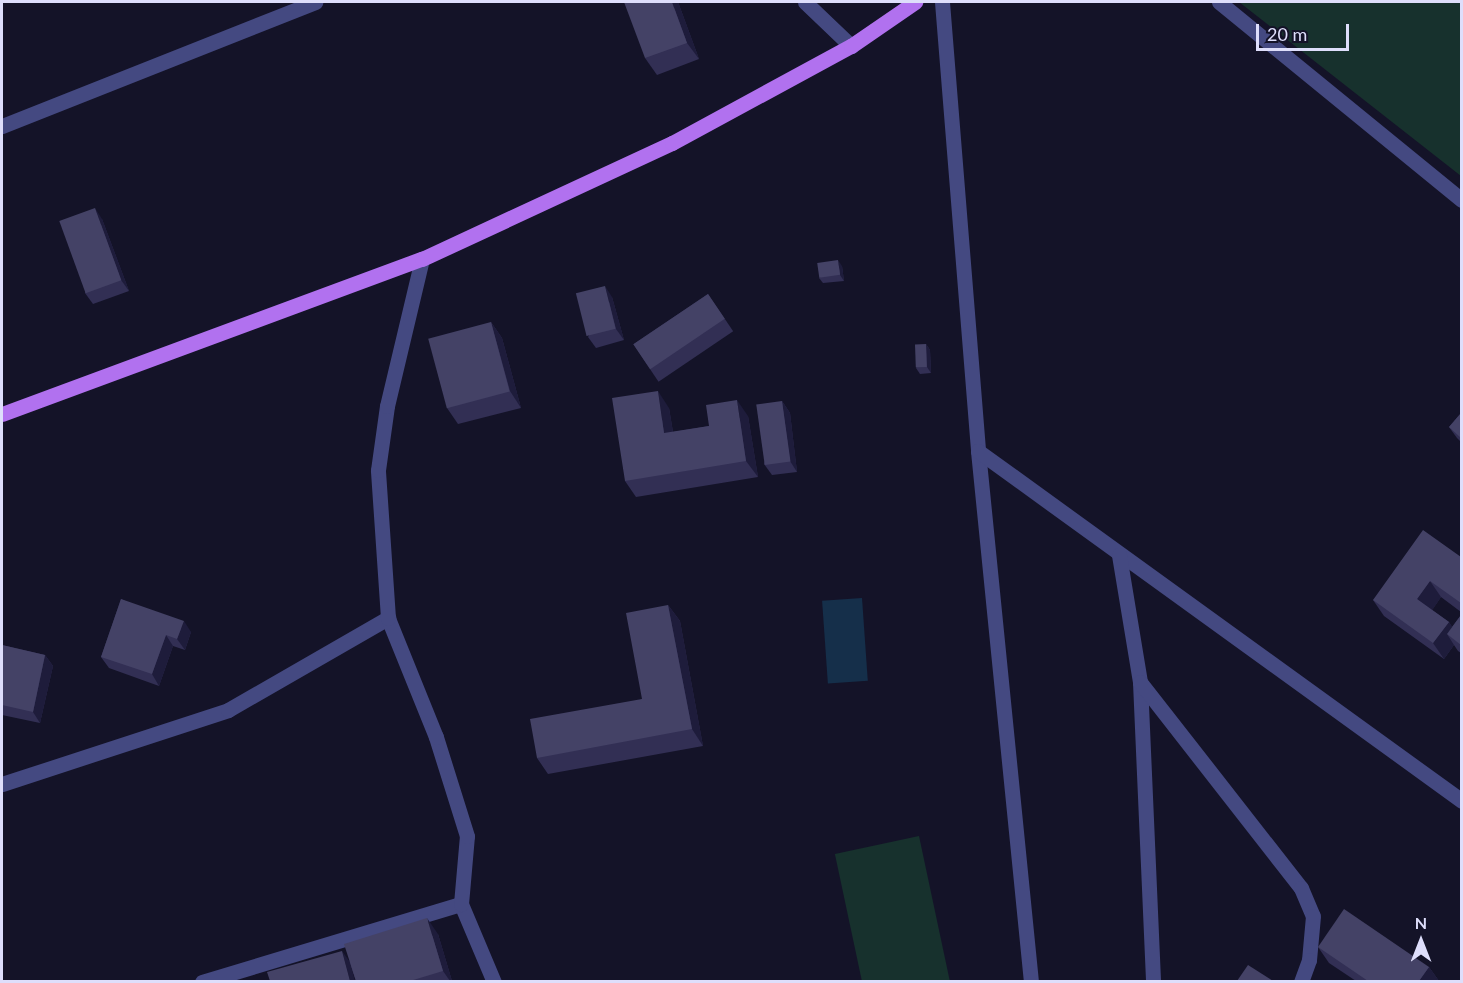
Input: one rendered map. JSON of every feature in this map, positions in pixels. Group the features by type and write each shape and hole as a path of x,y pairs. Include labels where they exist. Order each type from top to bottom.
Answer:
{"main road":[{"path":"2,414 422,259 672,143 851,46 915,2"}],"street":[{"path":"2,126 315,2"},
{"path":"804,2 851,46"},
{"path":"942,2 978,451 1030,981"},
{"path":"1220,2 1461,200"},
{"path":"422,259 387,406 378,470 388,618 436,737 467,836 462,904 494,981"},
{"path":"978,451 1119,555 1373,732 1461,801"},
{"path":"1119,555 1140,682 1153,981"},
{"path":"2,783 228,710 388,618"},
{"path":"1140,682 1301,888 1313,916 1309,960 1301,981"},
{"path":"201,981 462,904"}],"green space":[{"path":"1239,2 1461,2 1461,176"},
{"path":"919,836 950,981 862,982 835,854"}],"water":[{"path":"862,598 868,681 828,684 822,601"}],"building":[{"path":"624,2 672,2 687,43 645,58"},
{"path":"95,208 121,280 86,293 59,221"},
{"path":"838,260 840,275 819,278 817,263"},
{"path":"605,286 616,329 587,336 576,293"},
{"path":"708,294 725,319 650,369 633,344"},
{"path":"491,322 510,392 447,408 428,339"},
{"path":"915,344 926,344 927,367 916,367"},
{"path":"658,391 664,433 709,426 706,405 737,400 746,461 625,481 612,398"},
{"path":"782,401 790,461 765,465 756,405"},
{"path":"1461,413 1461,438 1449,427"},
{"path":"1423,530 1461,557 1461,603 1430,581 1417,599 1449,622 1433,643 1373,600"},
{"path":"121,599 184,621 177,639 166,635 152,674 101,657"},
{"path":"668,605 692,729 537,758 530,719 642,699 626,613"},
{"path":"1461,615 1461,645 1447,634"},
{"path":"2,645 45,655 33,712 2,705"},
{"path":"1344,909 1429,967 1419,981 1368,981 1318,947"},
{"path":"427,918 443,971 410,981 356,981 344,944"},
{"path":"342,951 350,981 270,981 267,972"},
{"path":"1248,965 1273,981 1237,981"}]}
